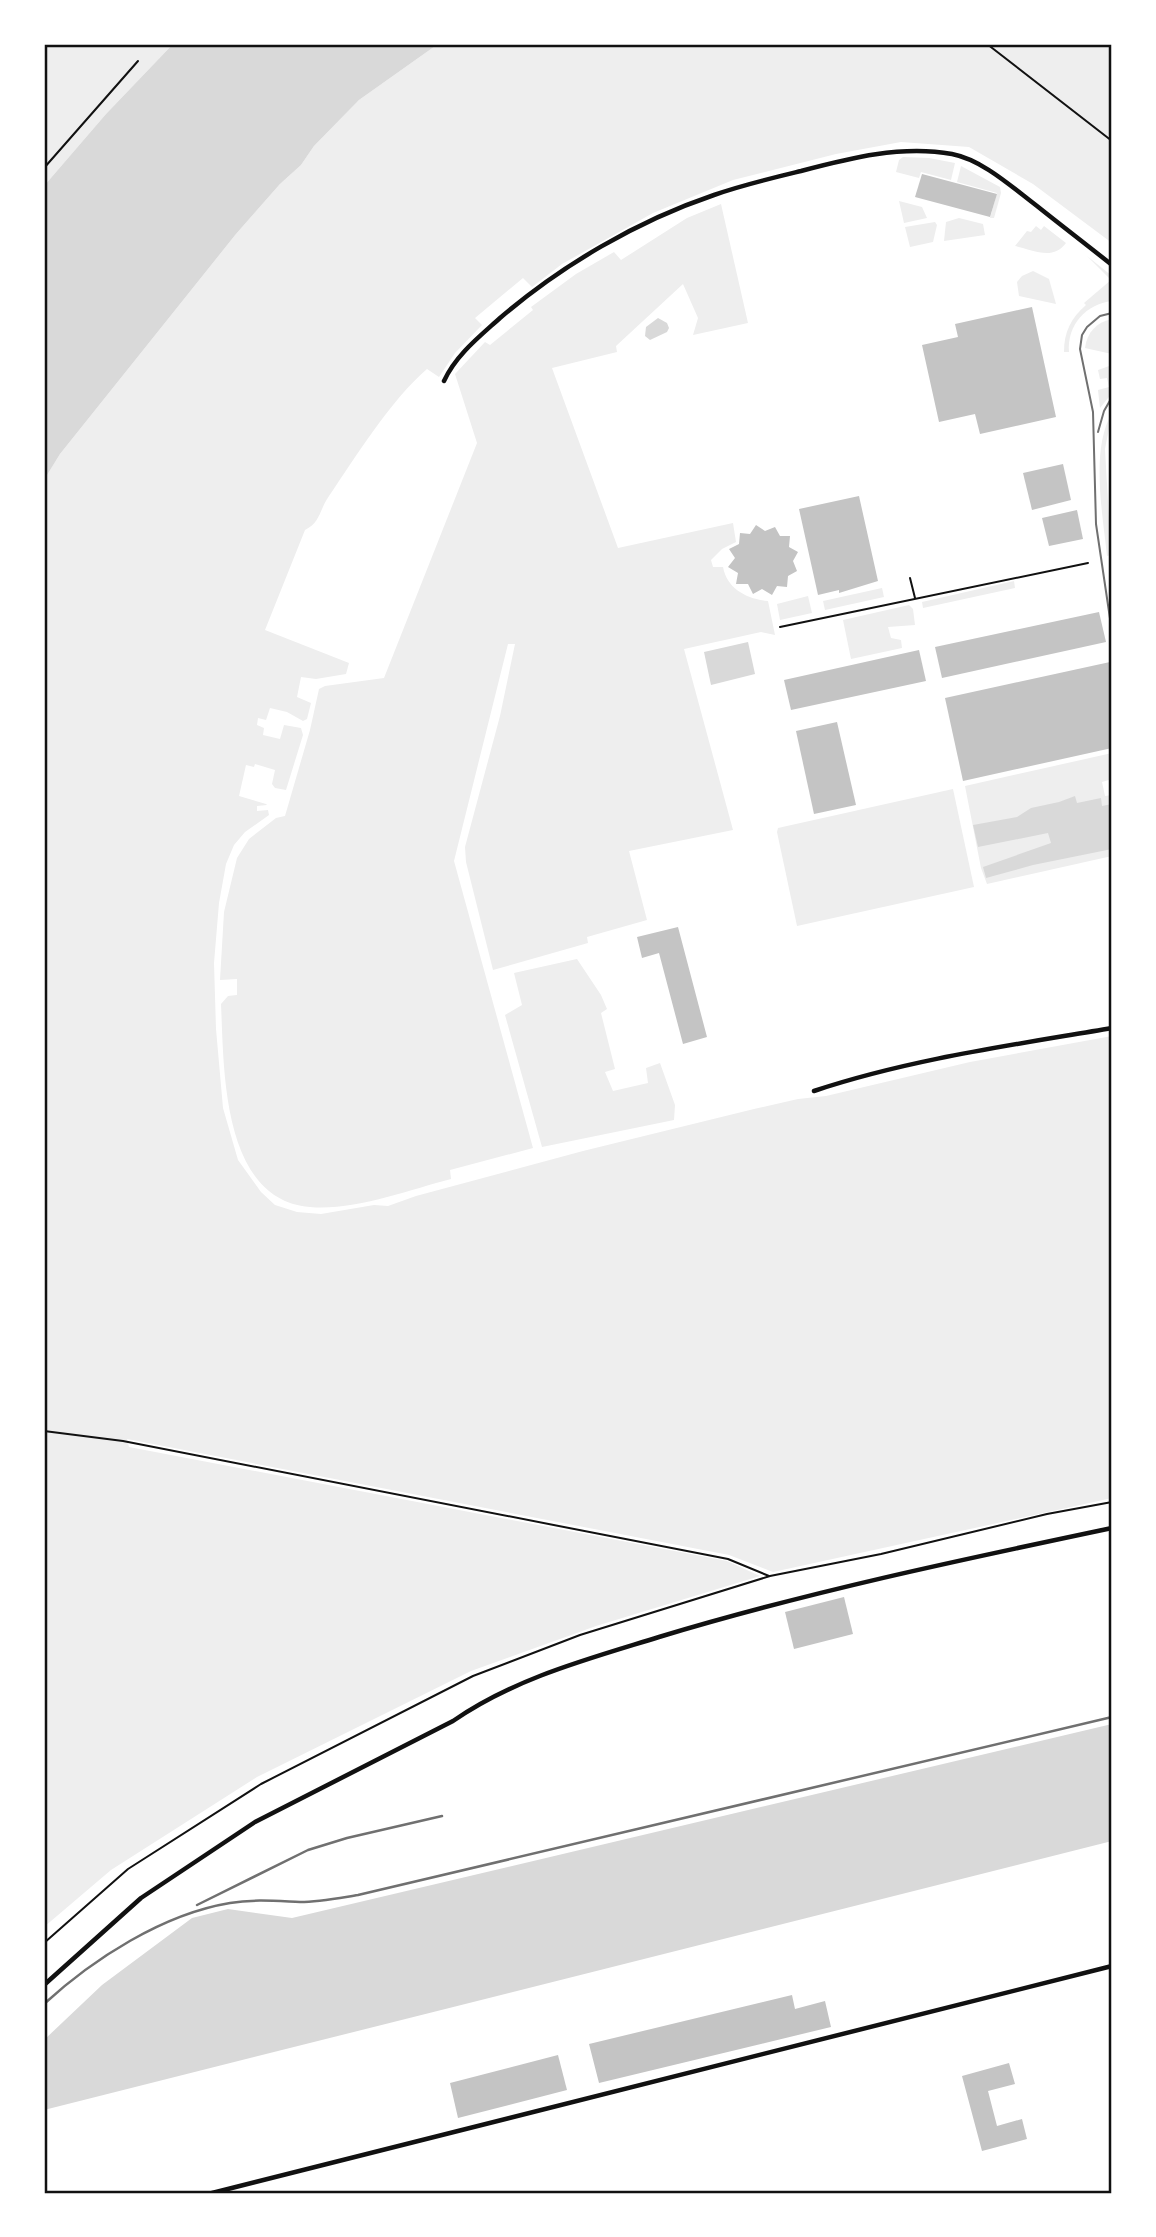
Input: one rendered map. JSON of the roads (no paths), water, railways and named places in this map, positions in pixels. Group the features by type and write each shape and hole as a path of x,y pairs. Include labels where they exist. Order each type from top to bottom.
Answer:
{"street":[{"path":"444,381 463,352 520,301 565,269 637,227 713,195 825,164 881,153 912,150 955,155 994,173 1112,265"},
{"path":"814,1091 955,1056 1112,1028"},
{"path":"44,1985 142,1898 255,1822 453,1721 477,1704 511,1686 601,1654 771,1604 1112,1528"},
{"path":"212,2193 1112,1966"}],"lane":[{"path":"780,627 1088,564"},
{"path":"910,578 915,599"}],"tram line":[{"path":"1112,313 1100,316 1087,327 1082,335 1080,349 1093,412 1096,524 1112,632"},
{"path":"1098,432 1104,411 1112,397"}],"railway":[{"path":"44,2004 84,1971 130,1941 180,1917 205,1909 239,1902 307,1902 358,1895 1112,1717"},
{"path":"197,1905 308,1850 442,1816"}]}
